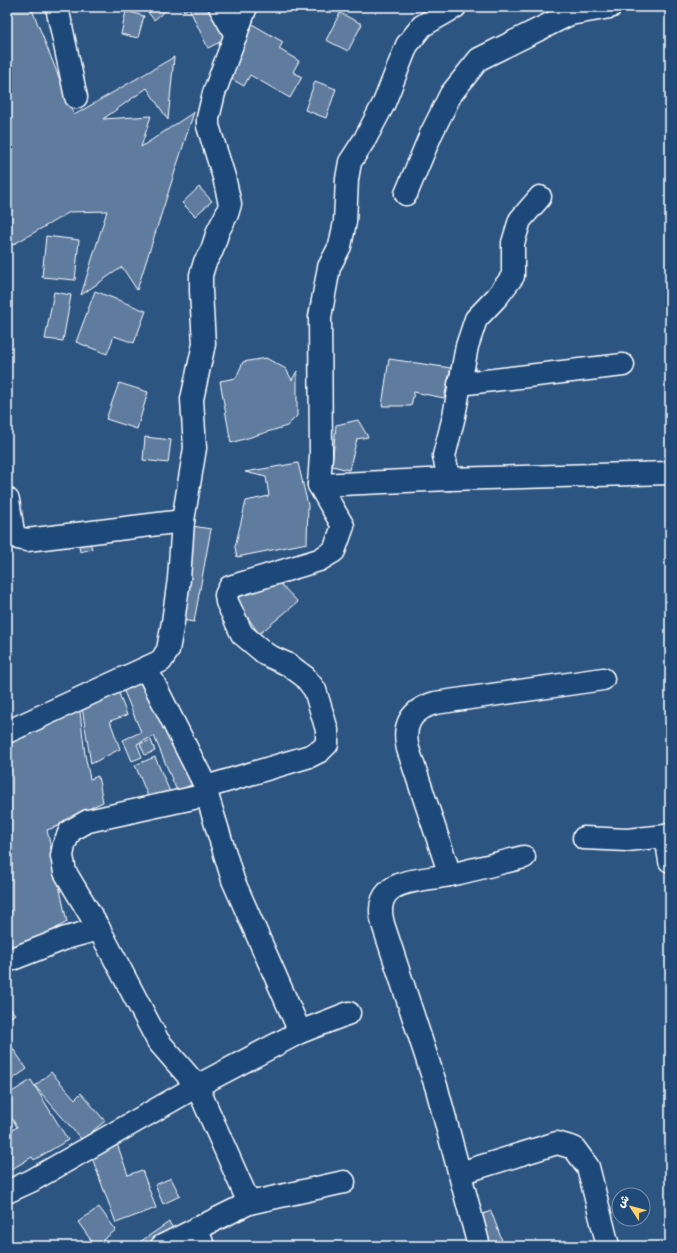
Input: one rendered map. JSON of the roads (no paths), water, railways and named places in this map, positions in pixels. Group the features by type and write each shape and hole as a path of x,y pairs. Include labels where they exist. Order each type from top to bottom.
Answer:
{"street":[{"path":"57,7 76,97"},
{"path":"220,7 236,35"},
{"path":"7,732 161,661 168,650 179,579 183,521 195,448 192,399 204,344 201,275 205,262 212,250 218,231 227,214 230,204 224,177 208,126 208,118 214,93 246,7"},
{"path":"249,1203 197,1086 158,1041 99,929 65,872 62,856 64,845 70,831 88,821 206,791 310,756 320,751 327,744 327,730 315,690 305,677 289,665 267,655 242,634 226,595 230,587 320,560 334,551 342,526 319,485 322,456 320,317 329,267 340,246 344,228 347,179 350,162 365,139 384,103 407,45 422,26 455,7"},
{"path":"406,194 431,134 450,94 479,59 570,14 610,7"},
{"path":"449,479 444,456 454,416 467,346 476,319 497,297 513,276 513,243 520,220 540,197"},
{"path":"460,384 623,365"},
{"path":"319,485 449,479 670,473"},
{"path":"7,499 13,532 18,538 27,540 183,521"},
{"path":"146,668 206,791 233,880 300,1032"},
{"path":"450,875 408,749 406,729 410,719 417,711 425,706 603,679"},
{"path":"584,838 627,840 668,835 670,861"},
{"path":"479,1246 437,1089 381,916 380,907 388,892 403,884 450,875 524,857"},
{"path":"7,961 66,938 99,929"},
{"path":"7,1192 31,1181 197,1086 300,1032 349,1013"},
{"path":"460,1173 557,1143 574,1148 588,1167 608,1246"},
{"path":"162,1246 200,1237 249,1203 344,1182"}]}
